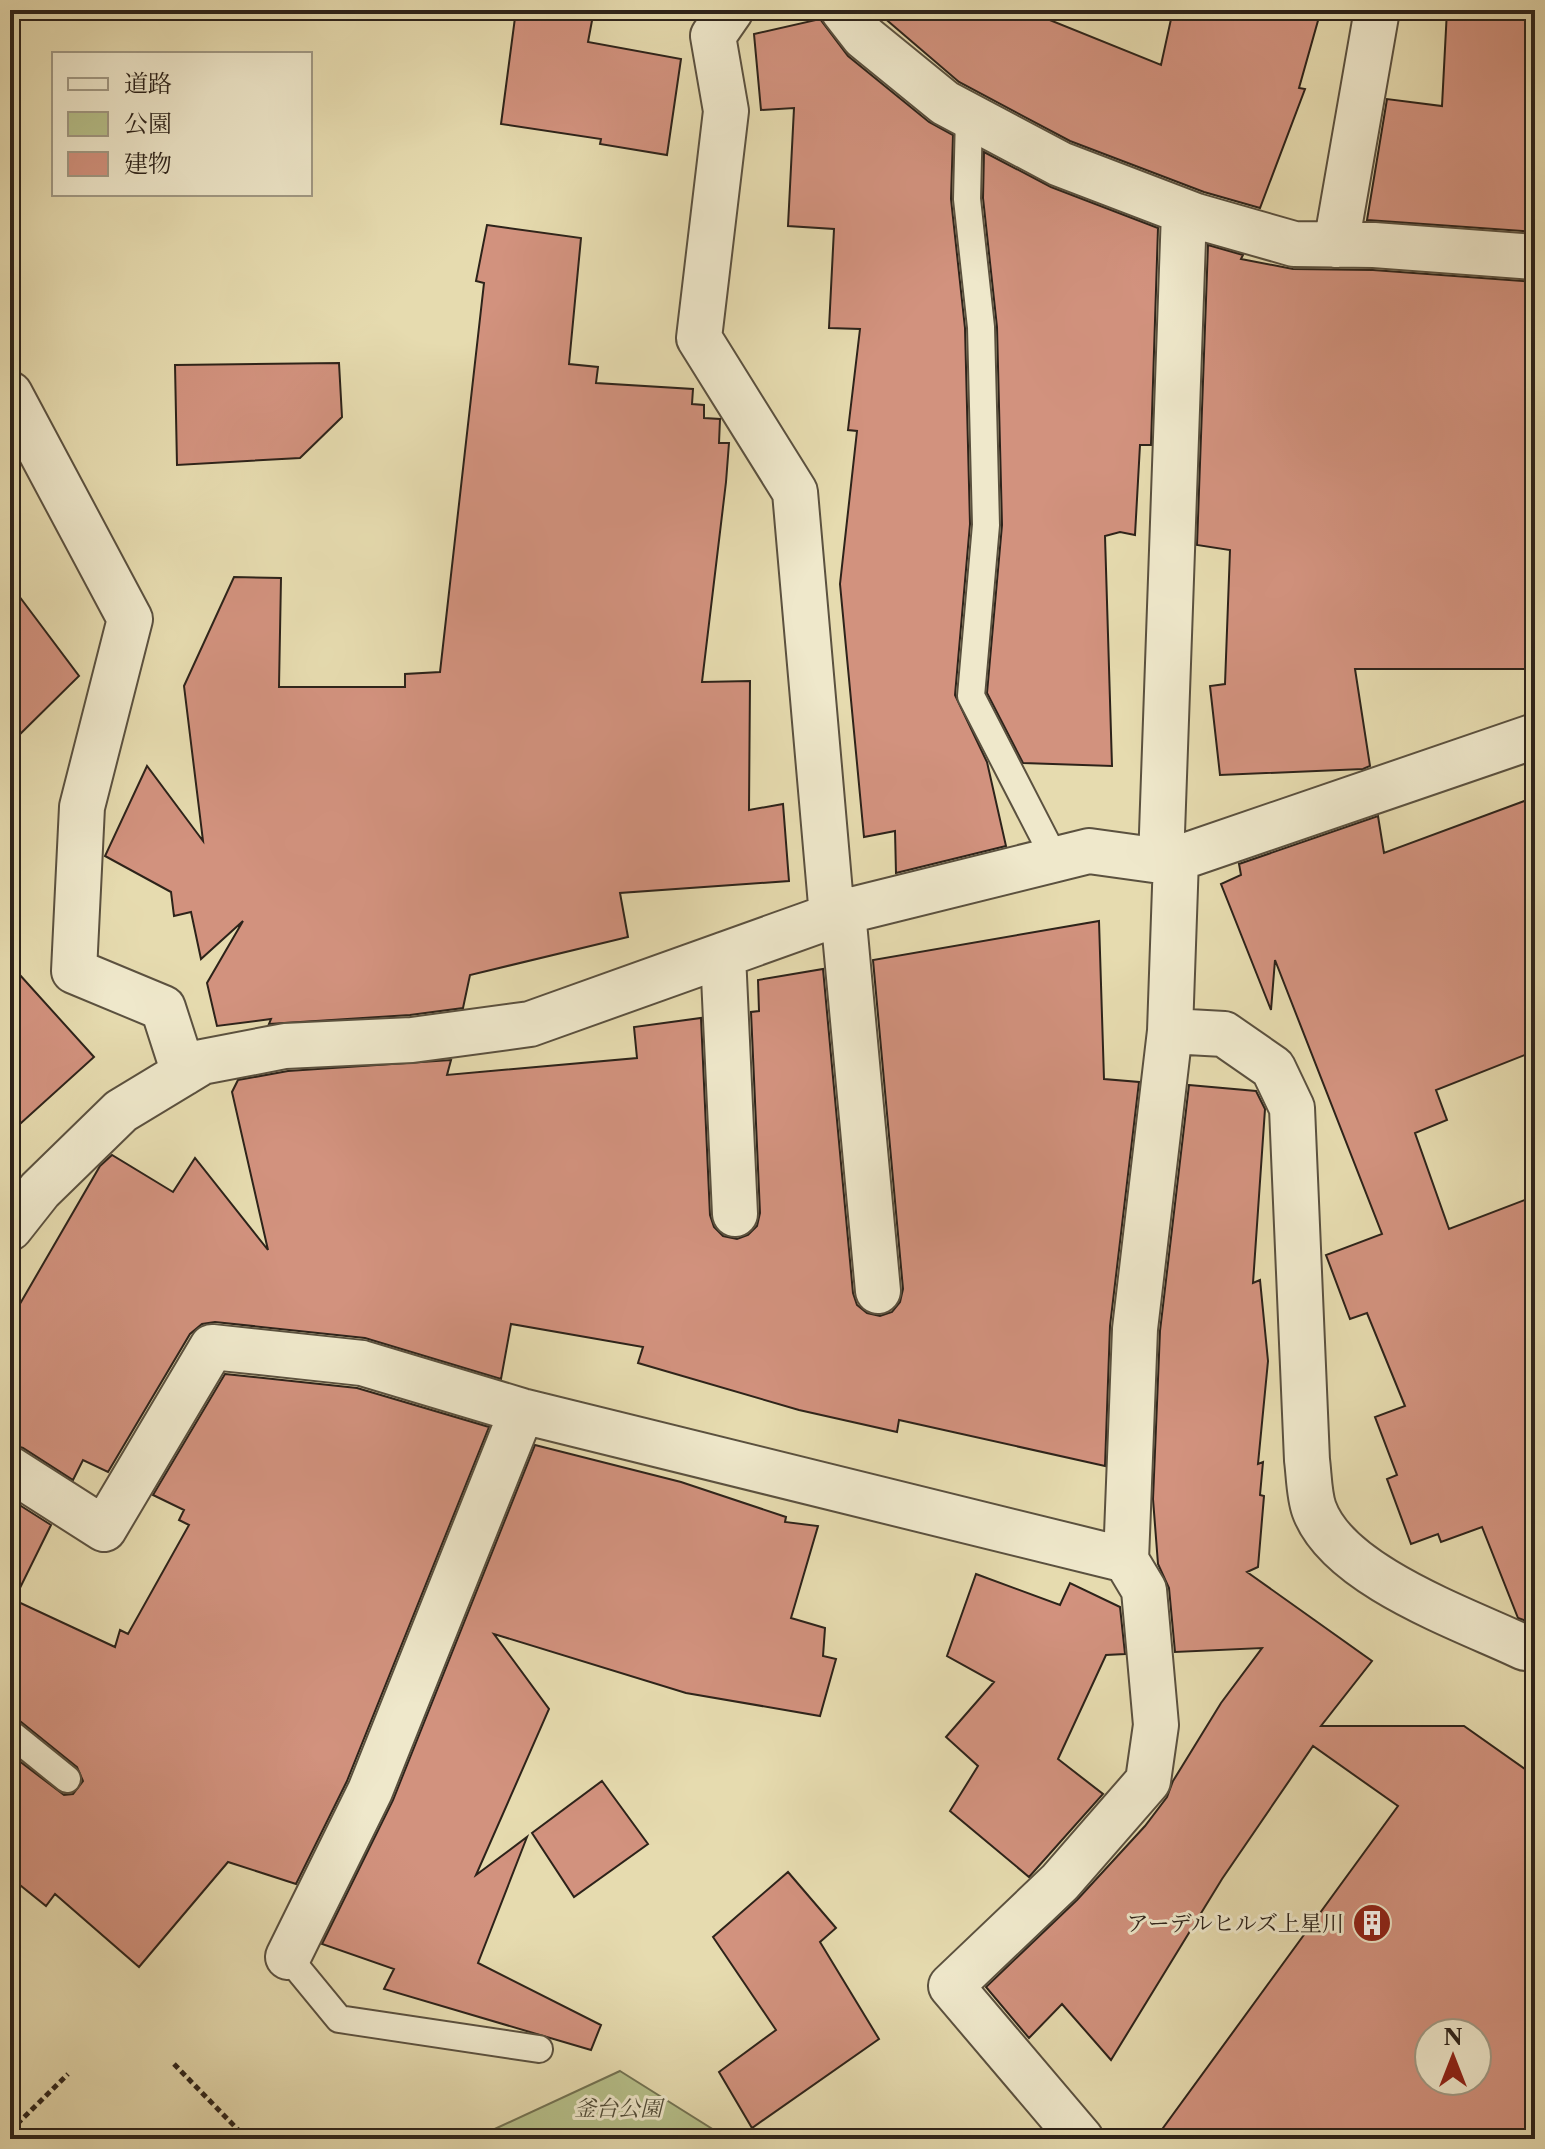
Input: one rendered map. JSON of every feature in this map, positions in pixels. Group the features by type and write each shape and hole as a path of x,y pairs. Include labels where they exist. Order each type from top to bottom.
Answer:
{"street":[{"path":"731,10 713,36 726,111 699,338 795,492 878,1291"},
{"path":"843,10 864,37 945,103 1060,164 1184,212 1294,244 1535,257"},
{"path":"1336,245 1377,10"},
{"path":"1081,2139 951,1986 1060,1882 1148,1781 1156,1725 1144,1590 1126,1560 1135,1329 1170,1031 1169,860 1184,212"},
{"path":"10,394 130,619 82,807 74,971 163,1008 184,1073"},
{"path":"10,1228 40,1190 121,1111 202,1062 285,1046 412,1040 530,1024 837,914 1089,851 1169,860 1535,736"},
{"path":"723,955 735,1214"},
{"path":"1170,1031 1224,1034 1273,1068 1292,1108 1307,1460 1314,1509 1319,1518 1331,1538 1370,1574 1525,1648 1535,1647"},
{"path":"10,1469 104,1529 212,1347 362,1363 522,1411 1126,1560"},
{"path":"288,1957 370,1791 522,1411"}],"lane":[{"path":"969,116 967,199 981,327 986,525 971,696 1055,859"},
{"path":"10,1733 67,1779"},
{"path":"288,1957 339,2019 539,2049"}],"path":[{"path":"174,2064 247,2139"},
{"path":"10,2131 68,2074"}],"green space":[{"name":"釜台公園","path":"620,2071 714,2130 722,2139 473,2139"}],"building":[{"path":"516,10 594,10 588,42 681,59 667,155 600,144 601,139 501,124"},
{"path":"875,10 1025,10 1161,65 1173,10 1321,10 1299,88 1305,89 1260,208 1204,192 1070,141 959,82"},
{"path":"1447,10 1535,10 1535,232 1367,220 1387,99 1442,106"},
{"path":"820,19 848,56 929,122 953,135 951,199 965,328 970,524 955,695 987,762 1006,846 896,873 895,831 864,837 840,584 857,431 848,430 860,329 829,328 834,229 788,226 794,108 761,110 754,34"},
{"path":"984,152 1051,187 1158,228 1151,445 1140,445 1135,535 1120,532 1105,536 1112,766 1023,763 987,693 1002,525 997,327 983,198"},
{"path":"487,225 581,238 569,364 598,367 596,383 693,389 692,404 704,405 704,418 720,419 719,443 729,443 702,682 750,681 749,810 783,804 789,881 620,893 628,937 470,975 463,1008 410,1015 269,1024 271,1019 217,1026 207,983 243,921 201,959 191,912 174,916 171,892 105,856 147,766 203,841 184,686 234,577 281,578 279,687 405,687 405,674 440,672 484,283 476,281"},
{"path":"1208,245 1243,255 1241,259 1293,269 1373,270 1535,282 1535,529 1529,528 1535,669 1355,669 1370,766 1363,769 1220,775 1210,686 1225,684 1230,550 1197,545"},
{"path":"339,363 342,417 300,458 177,465 175,365"},
{"path":"10,584 79,676 10,744"},
{"path":"1535,797 1535,1051 1436,1090 1447,1120 1415,1133 1449,1229 1535,1196 1535,1622 1529,1622 1518,1618 1482,1527 1441,1542 1438,1534 1411,1544 1387,1479 1397,1475 1375,1417 1405,1406 1367,1313 1350,1319 1326,1255 1382,1234 1275,960 1271,1010 1221,884 1241,875 1239,864 1378,816 1384,853"},
{"path":"1099,921 1104,1079 1139,1082 1110,1326 1105,1466 899,1420 897,1432 799,1410 638,1363 643,1347 511,1324 501,1379 365,1338 215,1322 202,1324 190,1334 108,1472 83,1460 73,1480 23,1448 10,1444 10,1321 100,1166 112,1155 173,1192 195,1158 268,1250 232,1092 238,1080 288,1071 451,1060 447,1075 637,1058 634,1027 701,1018 710,1215 714,1227 723,1236 737,1239 748,1235 757,1226 760,1213 751,1012 759,1011 758,980 823,969 853,1293 857,1305 867,1313 880,1316 892,1312 900,1302 903,1289 873,960"},
{"path":"10,964 94,1057 10,1133"},
{"path":"1189,1085 1256,1091 1265,1109 1253,1283 1260,1280 1268,1361 1258,1464 1263,1462 1260,1495 1264,1496 1258,1567 1247,1572 1372,1661 1321,1726 1464,1726 1535,1776 1535,2139 1155,2139 1398,1806 1313,1746 1222,1879 1111,2060 1062,2004 1029,2038 986,1987 1077,1900 1145,1826 1167,1797 1173,1781 1221,1703 1262,1648 1175,1652 1169,1588 1158,1564 1153,1499 1160,1331"},
{"path":"225,1374 357,1388 489,1427 347,1781 296,1884 228,1862 139,1967 55,1894 46,1906 10,1877 10,1754 64,1795 73,1794 83,1781 77,1767 20,1721 10,1717 10,1499 51,1525 14,1600 115,1647 120,1630 128,1634 189,1525 179,1520 184,1510 153,1495"},
{"path":"535,1445 681,1482 786,1517 785,1522 818,1526 791,1618 825,1628 823,1656 836,1659 820,1716 686,1693 494,1634 549,1709 476,1875 527,1837 478,1963 601,2025 591,2050 384,1989 394,1969 322,1944 393,1800"},
{"path":"976,1574 1060,1605 1070,1583 1120,1607 1125,1654 1106,1655 1058,1759 1103,1794 1029,1877 950,1811 978,1766 946,1737 994,1682 947,1656"},
{"path":"602,1781 648,1844 574,1897 532,1833"},
{"path":"788,1872 836,1928 820,1942 879,2039 752,2128 719,2072 776,2030 713,1937"}],"place":[{"name":"アーデルヒルズ上星川","path":"1372,1923"}]}
